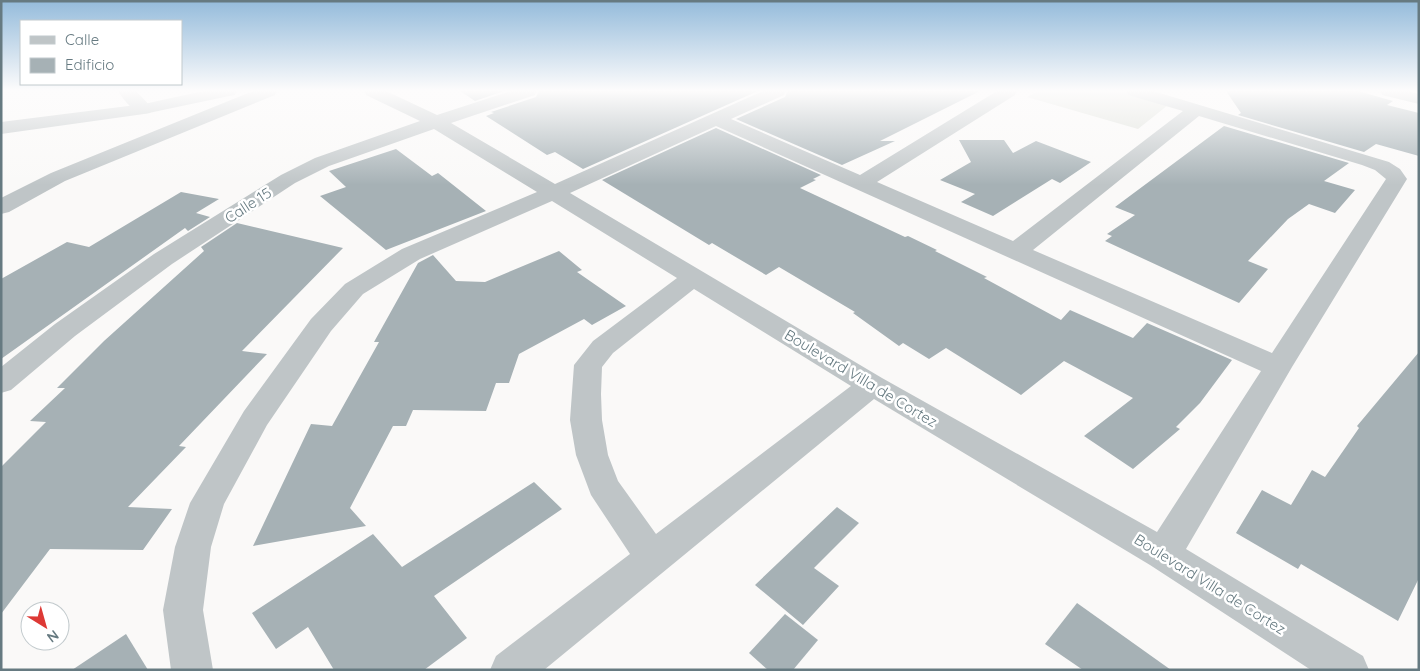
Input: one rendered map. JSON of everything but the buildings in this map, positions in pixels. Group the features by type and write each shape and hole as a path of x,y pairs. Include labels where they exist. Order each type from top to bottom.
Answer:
{"street":[{"path":"1,128 44,122"},
{"path":"1,207 58,177 192,122"},
{"name":"Calle 15","path":"1,383 65,330 163,259 288,179 322,162 435,122"},
{"name":"Boulevard Villa de Cortez","path":"437,122 872,385 1163,554 1348,670"},
{"path":"192,670 183,610 193,547 206,503 255,419 321,325 354,290 411,254 553,193 709,122"},
{"path":"724,122 1278,367"},
{"path":"861,183 959,122"},
{"path":"1016,252 1180,122"},
{"path":"1163,554 1397,179 1392,172 1372,162 1238,122"},
{"path":"652,557 603,486 592,455 586,420 588,366 603,346 693,278"},
{"path":"511,670 872,385"}],"shaded area":[{"path":"1115,122 1146,122 1138,129"}]}
